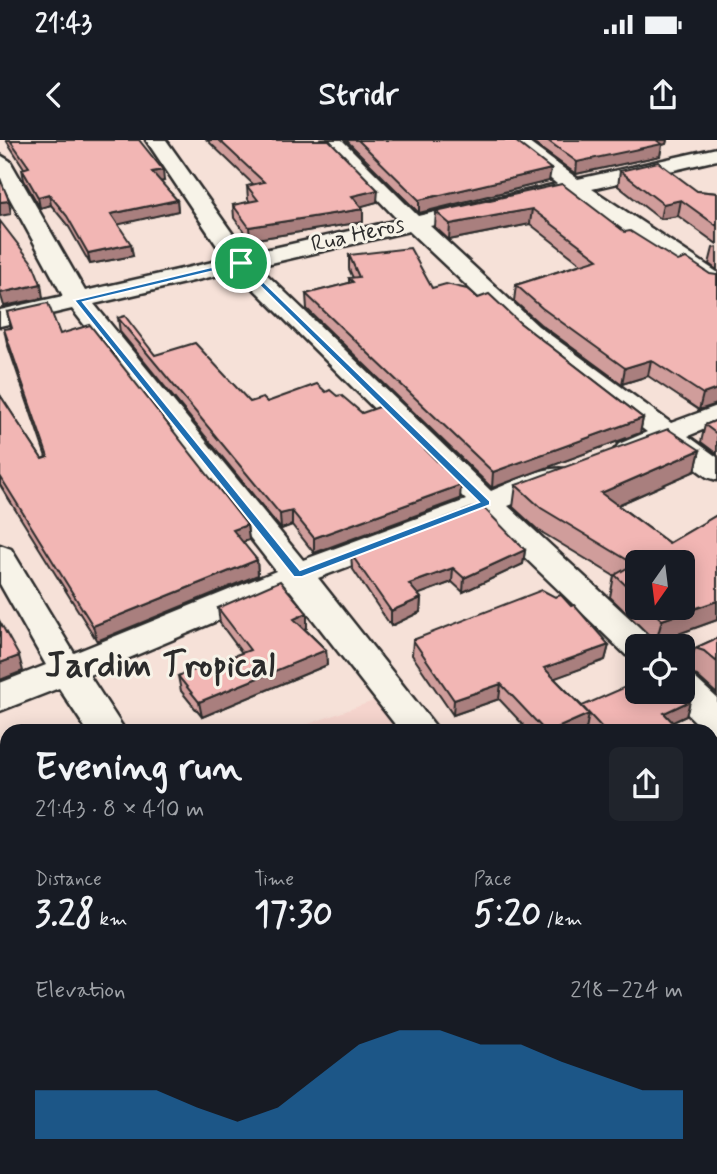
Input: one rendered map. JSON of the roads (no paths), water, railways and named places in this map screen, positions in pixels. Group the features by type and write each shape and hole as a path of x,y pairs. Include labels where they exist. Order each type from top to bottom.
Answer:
{"street":[{"path":"156,140 241,263 486,503 625,634"},
{"path":"331,140 412,222 528,331 717,471"},
{"path":"512,140 573,186 717,282"},
{"path":"692,140 716,155"},
{"name":"Rua Heros","path":"0,318 412,222 716,155"},
{"path":"0,161 78,300 416,724"},
{"path":"0,698 298,575 670,435 717,414"},
{"path":"0,556 103,724"},
{"path":"695,699 717,720"}],"district":[{"name":"Jardim Tropical","path":"160,666"}]}
